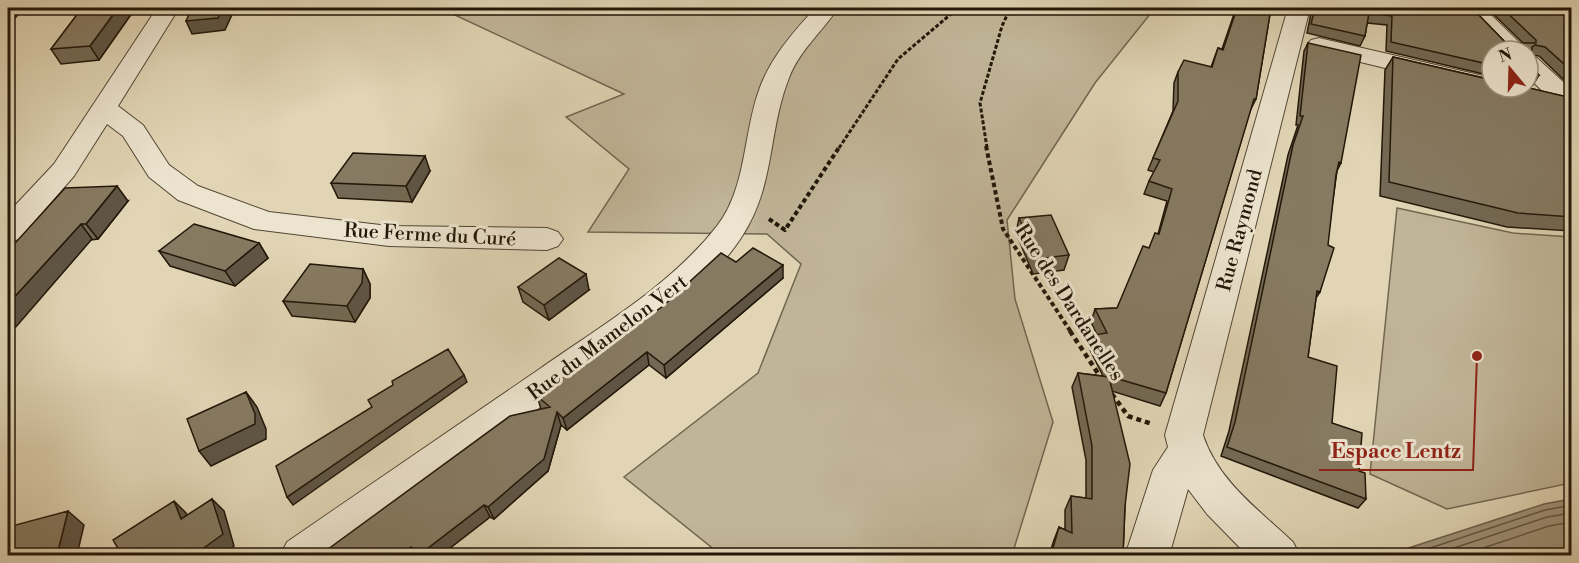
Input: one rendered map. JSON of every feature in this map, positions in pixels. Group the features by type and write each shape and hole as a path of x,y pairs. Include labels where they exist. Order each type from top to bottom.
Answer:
{"street":[{"path":"8,232 64,170 168,8"},
{"name":"Rue du Mamelon Vert","path":"302,555 607,340 657,303 702,262 739,217 754,183 776,76 787,56 827,8"},
{"name":"Rue Raymond","path":"1147,555 1173,470 1185,443 1299,8"},
{"path":"1472,8 1504,39"},
{"path":"1291,39 1480,83"},
{"path":"1540,75 1571,105"},
{"path":"1540,97 1571,105"},
{"name":"Rue Ferme du Curé","path":"104,108 133,131 159,171 188,193 265,222 389,236 547,239"},
{"path":"1185,443 1206,484 1278,555"}],"path":[{"path":"8,15 31,8"},
{"path":"770,214 769,221 784,230 898,59 958,8"},
{"name":"Rue des Dardanelles","path":"1016,8 1008,13 1002,26 980,103 991,178 1003,229 1128,416 1185,443"}],"shaded area":[{"path":"440,8 1155,8 1095,83 1007,220 1015,299 1053,422 1012,555 707,555 711,547 624,477 758,373 801,264 767,234 588,232 629,169 566,117 624,94"},
{"path":"1397,208 1513,233 1571,237 1571,483 1447,509 1370,474"}],"water":[{"path":"1571,499 1571,555 1387,555 1544,504"}],"building":[{"path":"82,8 118,8 90,46 51,49"},
{"path":"192,8 223,8 218,18 186,21"},
{"path":"1237,8 1271,8 1256,99 1254,99 1166,393 1115,378 1093,335 1107,333 1095,309 1117,308 1143,246 1149,248 1155,233 1159,234 1172,189 1149,181 1160,160 1153,158 1178,101 1178,72 1184,60 1212,67 1218,48 1223,50"},
{"path":"1315,8 1472,8 1502,39 1480,39 1480,62 1391,42 1392,16 1369,13 1365,36 1311,24"},
{"path":"1502,8 1572,8 1572,71 1545,47 1540,46 1540,39 1535,39"},
{"path":"1308,43 1361,55 1341,163 1339,162 1336,175 1328,245 1334,248 1320,292 1317,291 1308,357 1337,366 1332,423 1362,433 1359,471 1365,473 1366,499 1227,447 1235,422 1293,145 1303,116 1300,116"},
{"path":"1393,57 1480,77 1480,99 1540,99 1540,91 1572,98 1572,217 1518,213 1389,182"},
{"path":"353,153 425,156 406,186 331,183"},
{"path":"117,186 86,224 81,224 8,304 8,251 65,188"},
{"path":"1051,215 1069,255 1037,259 1019,218"},
{"path":"194,224 259,243 225,271 159,251"},
{"path":"753,248 783,265 664,365 647,352 563,418 557,412 544,459 488,507 484,505 419,555 411,547 399,555 320,555 510,416 550,407 537,396 663,306 721,253 736,262"},
{"path":"559,258 586,274 544,305 518,287"},
{"path":"310,264 363,269 362,283 347,306 283,301"},
{"path":"448,349 464,375 287,497 276,466 372,407 368,400 393,385 392,381"},
{"path":"1078,373 1109,377 1130,464 1123,555 1051,555 1059,527 1072,533 1071,496 1092,499 1092,446"},
{"path":"246,392 255,414 255,424 199,451 187,419"},
{"path":"212,499 223,534 194,555 122,555 113,540 174,501 181,519"},
{"path":"68,511 57,555 8,555 8,527"}],"place":[{"name":"Espace Lentz","path":"1477,356"}]}
